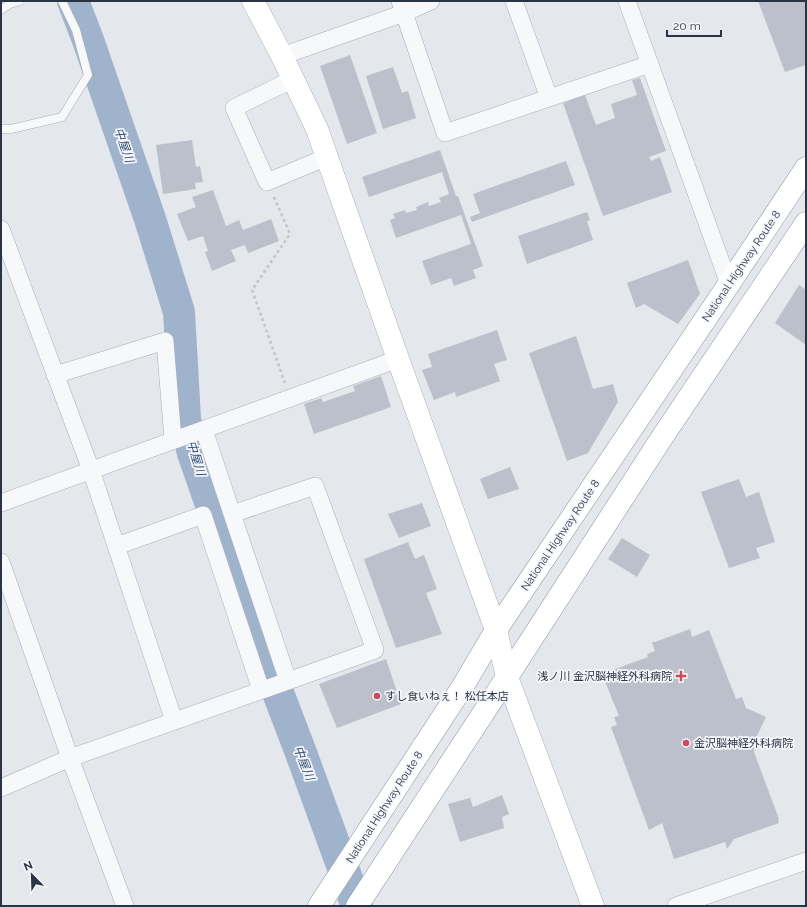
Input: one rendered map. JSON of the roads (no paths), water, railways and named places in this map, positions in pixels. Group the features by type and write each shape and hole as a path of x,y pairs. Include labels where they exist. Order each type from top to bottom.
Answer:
{"main road":[{"path":"254,1 317,129 398,360 496,630 507,677 593,906"},
{"name":"National Highway Route 8","path":"319,906 459,692 496,630 806,168"},
{"path":"362,898 661,439 806,223"}],"street":[{"path":"282,56 402,7 431,1"},
{"path":"514,1 549,98"},
{"path":"627,1 729,284"},
{"path":"402,7 445,133 650,64"},
{"path":"293,79 234,108 267,182 327,157"},
{"path":"1,229 91,470 174,722"},
{"path":"55,375 165,341 189,435 232,514 274,686"},
{"path":"1,503 398,360"},
{"path":"1,788 70,758 375,650 315,486 232,514"},
{"path":"117,546 203,515 274,686"},
{"path":"1,562 70,758 126,906"},
{"path":"676,906 805,865"}],"lane":[{"path":"1,10 10,4 20,1"},
{"path":"1,129 11,129 62,117 88,76 76,30 62,1"}],"waterway":[{"name":"中屋川","path":"73,1 150,219 179,312 185,419 193,453 259,643 357,906"}],"place":[{"name":"浅ノ川 金沢脳神経外科病院","path":"681,676"},
{"name":"すし食いねぇ！ 松任本店","path":"377,696"},
{"name":"金沢脳神経外科病院","path":"686,743"}]}
